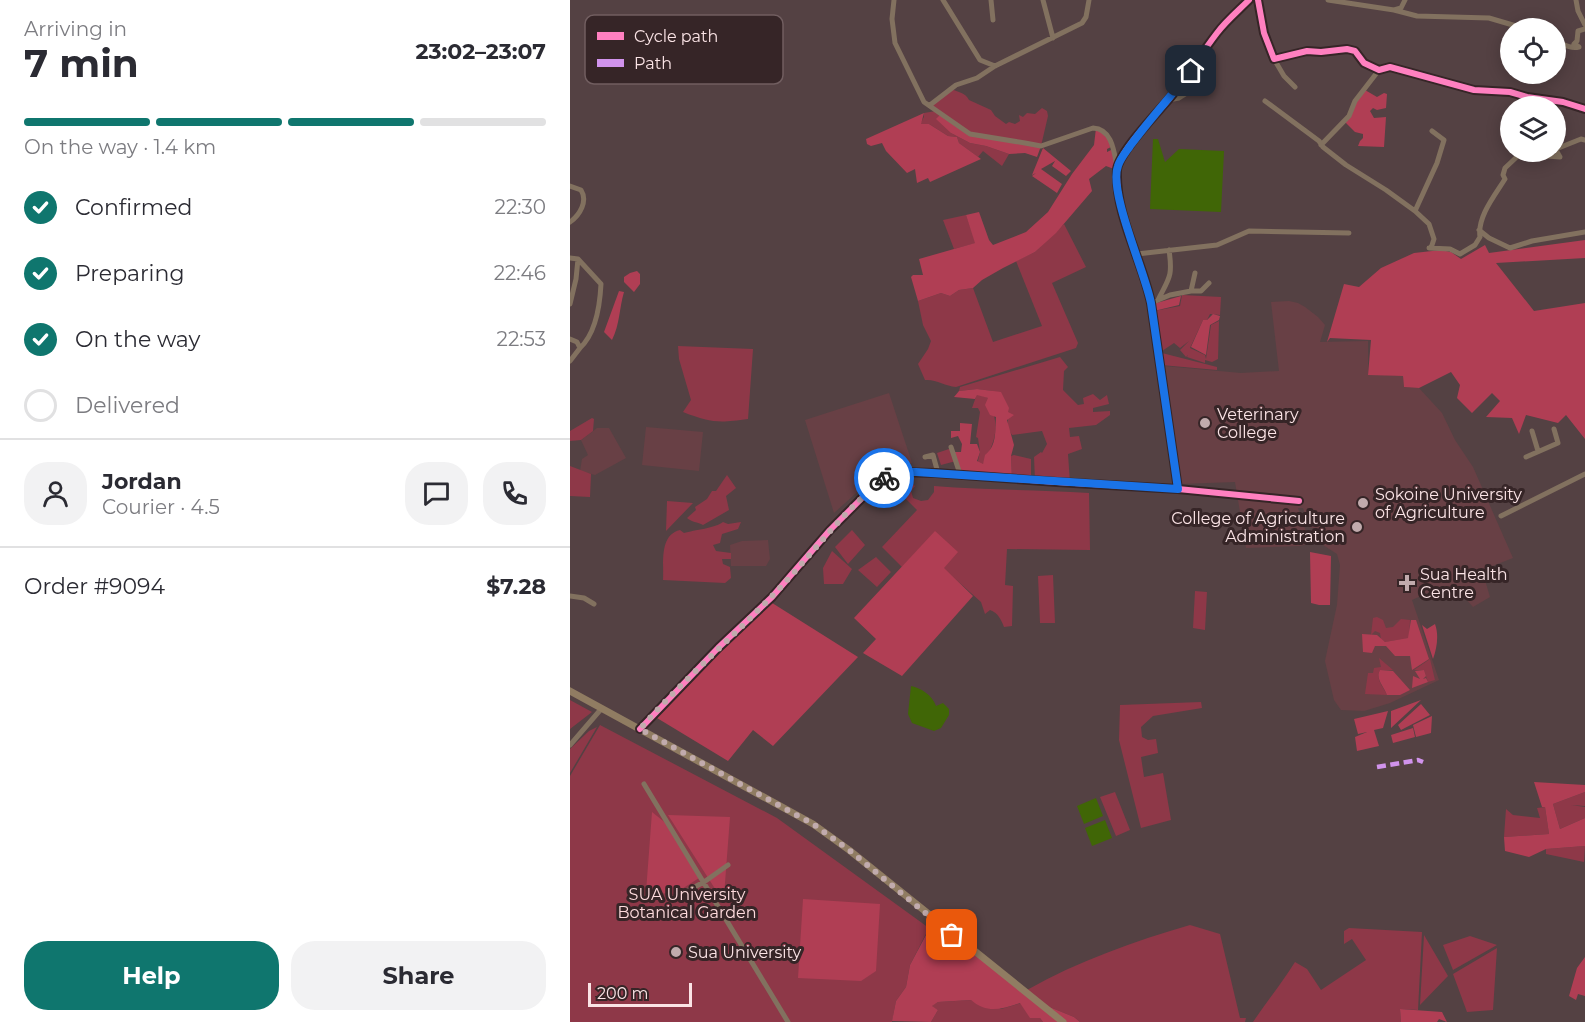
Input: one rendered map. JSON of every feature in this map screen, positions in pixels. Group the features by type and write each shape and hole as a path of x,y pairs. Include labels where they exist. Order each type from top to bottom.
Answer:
{"main road":[{"path":"570,691 783,806 829,835 1063,1022"}],"street":[{"path":"894,0 892,19 895,43 924,102 970,134 1041,146 1093,128 1100,128 1107,135 1113,146 1117,166 1117,188 1129,234 1151,303 1178,489"},
{"path":"943,0 980,60 995,66"},
{"path":"991,0 993,20"},
{"path":"1043,0 1053,38"},
{"path":"1117,166 1218,32 1249,0"},
{"path":"1258,0 1264,33 1274,59 1284,76 1295,87"},
{"path":"1328,0 1367,5 1416,16 1489,18 1500,21"},
{"path":"1394,10 1401,8 1406,0"},
{"path":"1576,0 1585,25"},
{"path":"930,105 956,85 986,74 995,66 1083,23 1086,17 1087,2"},
{"path":"1566,46 1571,48 1579,47 1574,44 1578,31 1585,29"},
{"path":"1274,59 1307,51 1347,49 1355,51 1364,63 1379,70"},
{"path":"1321,146 1349,116 1355,102 1379,70 1390,67 1471,90 1510,92 1563,102 1585,109"},
{"path":"1168,100 1179,98 1209,79"},
{"path":"1265,101 1319,141 1321,146 1346,165 1386,190 1429,224 1434,239 1430,248 1450,249 1460,254 1475,245 1480,237 1479,230 1490,202 1505,179 1503,175 1505,168 1512,162"},
{"path":"1415,212 1433,174 1444,140 1432,131"},
{"path":"1566,145 1581,139 1585,140"},
{"path":"570,186 581,190 584,197 582,209 570,222"},
{"path":"1479,230 1489,238 1510,248 1532,240 1585,232"},
{"path":"1137,254 1217,245 1249,231 1349,233"},
{"path":"1158,300 1171,275 1169,250"},
{"path":"570,258 578,259 601,284 600,305 586,342 570,361"},
{"path":"570,304 578,259"},
{"path":"1191,291 1195,273"},
{"path":"1151,303 1170,295 1201,291 1209,283"},
{"path":"570,339 577,342 580,348"},
{"path":"1526,457 1558,443 1554,429"},
{"path":"1532,431 1538,451"},
{"path":"951,447 960,474"},
{"path":"925,457 933,455 938,473"},
{"path":"640,729 772,597 830,530 882,478 890,474 903,472 960,474 1178,489 1299,501"},
{"path":"1501,516 1585,474"},
{"path":"570,596 584,598 594,604"},
{"path":"570,745 602,708"},
{"path":"645,784 788,1022"},
{"path":"672,899 704,882 728,865"}],"shaded area":[{"path":"1365,90 1377,97 1384,93 1387,94 1386,108 1377,110 1373,108 1370,111 1374,118 1386,117 1384,147 1358,146 1363,134 1355,132 1342,122"},
{"path":"924,113 921,124 929,124 948,136 957,137 959,143 981,159 930,182 928,178 917,183 915,169 907,173 886,151 882,143 871,146 867,144 866,139"},
{"path":"940,115 970,134 1041,146 1037,157 1025,153 1009,154 970,143 951,133 936,119"},
{"path":"1096,128 1100,128 1113,146 1107,149 1107,152 1113,149 1117,167 1114,169 1106,166 1089,179 1092,191 1056,233 1035,252 982,280 973,288 959,290 950,296 941,293 918,301 911,277 923,275 919,259 975,243 966,215 979,212 993,245 1026,232 1048,212 1094,145"},
{"path":"1153,139 1158,139 1165,162 1179,149 1224,151 1221,212 1150,209"},
{"path":"1043,148 1071,171 1066,176 1052,166 1055,161 1041,169 1062,184 1057,193 1032,176 1036,173 1032,175"},
{"path":"1585,240 1585,258 1496,263 1534,311 1585,303 1585,439 1566,415 1558,423 1526,415 1519,434 1512,418 1486,417 1500,401 1492,393 1472,413 1457,398 1460,385 1451,372 1419,388 1404,387 1403,376 1368,375 1371,340 1330,338 1327,342 1344,284 1359,287 1381,268 1414,253 1441,250 1451,252 1461,259 1485,245 1489,253"},
{"path":"637,271 640,274 640,284 634,292 624,282 624,277"},
{"path":"619,291 624,292 617,328 612,340 604,332"},
{"path":"1181,296 1179,305 1154,311 1153,304"},
{"name":"Sokoine University of Agriculture","path":"1289,301 1305,307 1325,325 1320,342 1368,341 1368,374 1403,376 1404,387 1419,388 1442,413 1455,440 1473,467 1513,558 1482,570 1490,597 1473,607 1466,599 1443,586 1412,600 1439,680 1390,703 1364,711 1341,710 1334,700 1325,661 1337,605 1340,565 1337,554 1320,543 1320,530 1309,527 1303,508 1298,508 1305,529 1313,542 1300,546 1246,548 1235,482 1180,484 1164,366 1241,373 1279,371 1271,302"},
{"path":"1213,314 1220,316 1219,320 1210,325 1206,355 1191,347 1203,320 1207,320"},
{"path":"977,389 1001,392 1009,408 1008,412 1014,415 1007,420 1014,445 1011,456 1012,479 962,473 953,452 961,452 962,444 958,436 951,438 951,431 960,431 960,423 972,424 970,444 977,444 980,452 977,461 983,464 985,455 992,447 996,417 990,415 985,405 988,398 977,395 975,399 954,397 959,391"},
{"path":"889,393 912,463 885,467 834,513 805,420"},
{"path":"646,427 703,432 699,471 642,465"},
{"path":"597,428 609,428 626,458 595,475 580,471 582,459 588,455 581,440"},
{"path":"935,531 958,552 944,568 973,596 902,676 863,653 876,639 854,618"},
{"path":"768,540 770,559 766,566 731,566 730,545 742,541"},
{"path":"1310,552 1331,556 1330,605 1311,603"},
{"path":"769,601 858,657 773,746 753,730 728,761 657,718"},
{"path":"1411,620 1416,620 1429,659 1412,670 1410,656 1395,656 1386,646 1375,646 1372,653 1363,652 1362,634 1377,635 1385,642 1408,638"},
{"path":"1435,624 1437,642 1433,659 1422,625 1427,629"},
{"path":"1380,670 1393,671 1410,690 1400,695 1387,695 1379,679"},
{"path":"1424,670 1426,676 1423,679 1426,678 1428,682 1412,688 1413,676 1420,679 1415,671"},
{"path":"911,686 926,693 936,706 943,703 949,709 949,715 941,728 934,731 912,723 908,714"},
{"path":"1421,700 1391,728 1391,711"},
{"path":"1421,704 1430,715 1401,730 1398,725"},
{"path":"1388,711 1383,728 1374,730 1379,746 1357,751 1355,737 1367,732 1358,734 1354,719"},
{"path":"1432,716 1431,733 1416,737 1413,725"},
{"path":"1413,728 1415,737 1393,743 1391,735"},
{"path":"1534,782 1585,785 1585,792 1553,804 1560,829 1585,818 1585,846 1546,849 1529,857 1505,851 1504,837 1549,834 1545,807 1542,807"},
{"path":"1096,798 1103,816 1084,824 1077,806"},
{"path":"652,812 667,824 699,878 674,894 646,892"},
{"path":"668,815 730,817 724,896 719,895"},
{"path":"1105,820 1112,838 1092,846 1085,828"},
{"path":"803,899 880,904 876,971 861,981 798,978"},
{"path":"934,920 1047,1006 1074,1017 1080,1022 1043,1022 1040,1018 1030,1018 1020,1003 989,1009 971,1000 938,1002 932,1006 938,1010 931,1022 892,1021 896,1001 906,987 910,965"},
{"path":"1585,957 1585,996 1578,994 1576,1000 1569,996 1577,968"},
{"path":"1400,1009 1442,1012 1447,1022 1439,1019 1437,1022 1401,1022"}],"green space":[{"path":"951,89 991,110 1006,124 1009,122 1015,124 1020,121 1019,115 1023,117 1027,113 1035,114 1042,108 1047,111 1048,116 1041,146 951,133 970,143 1009,154 1002,166 983,151 978,157 959,143 957,137 948,136 929,124 920,124 924,113 936,111 930,105"},
{"path":"966,215 976,243 954,249 943,220"},
{"path":"1064,224 1086,267 1052,283 1078,343 1076,348 956,387 925,380 918,364 931,341 923,325 918,301 941,293 950,296 959,290 973,288 993,342 1042,326 1016,261 1035,252"},
{"path":"1182,295 1221,297 1220,315 1210,314 1207,320 1203,320 1190,348 1205,355 1206,359 1211,325 1219,321 1218,359 1212,362 1205,360 1205,363 1187,357 1188,355 1186,357 1180,350 1189,341 1180,348 1174,343 1162,351 1158,350 1154,311 1180,306"},
{"path":"678,346 753,349 748,419 715,421 683,412 691,400 679,359"},
{"path":"1158,352 1217,367 1217,370 1161,365"},
{"path":"1060,357 1068,367 1064,371 1063,390 1078,405 1084,404 1083,398 1093,394 1100,400 1107,395 1109,404 1093,408 1093,412 1110,411 1110,415 1096,425 1069,428 1070,437 1079,436 1082,449 1068,454 1070,483 1035,481 1034,457 1042,453 1047,444 1042,431 1012,435 1008,428 1008,412 992,391 977,389 959,391 960,387"},
{"path":"977,394 988,398 994,416 995,432 988,455 983,464 977,465 980,452 976,437 980,412 978,408 972,408"},
{"path":"594,419 593,431 581,440 570,441 570,431"},
{"path":"952,448 956,461 941,465 937,453"},
{"path":"1011,456 1031,459 1031,478 1012,477"},
{"path":"570,466 591,474 590,497 570,496"},
{"path":"727,475 736,488 726,496 729,510 703,525 687,518 712,491 716,491"},
{"path":"892,479 915,486 911,491 913,498 921,501 928,500 934,492 934,486 1089,493 1090,550 1007,549 1005,585 1013,586 1012,626 1004,627 997,615 990,610 985,614 981,602 943,568 935,532 902,567 882,547 917,510 890,483"},
{"path":"667,501 693,503 666,531"},
{"path":"723,522 728,524 741,522 738,529 722,534 720,543 713,545 716,551 731,553 731,559 722,559 723,564 730,567 731,578 725,583 663,580 664,551 673,533 680,530 684,533 705,529"},
{"path":"852,530 865,545 848,564 835,547"},
{"path":"832,551 852,569 843,584 824,584 823,568"},
{"path":"876,557 891,572 877,587 858,570"},
{"path":"1053,575 1055,623 1040,623 1038,576"},
{"path":"1195,591 1207,592 1205,630 1193,628"},
{"path":"1373,618 1383,620 1386,628 1393,627 1401,619 1410,620 1409,638 1385,642 1381,639 1380,633 1375,631 1371,635"},
{"path":"1379,658 1393,670 1380,670 1379,673 1379,679 1387,695 1365,694 1368,673 1373,673 1374,668 1381,667"},
{"path":"1430,659 1435,680 1428,682 1424,670 1414,670"},
{"path":"570,700 592,712 570,729"},
{"path":"1201,702 1202,708 1153,716 1141,727 1142,737 1148,740 1156,739 1158,753 1141,757 1144,777 1163,773 1171,820 1141,828 1119,740 1120,705"},
{"name":"SUA University Botanical Garden","path":"600,725 777,818 929,928 910,965 906,987 896,1001 892,1022 570,1022 570,776"},
{"path":"597,727 570,773 570,749 589,731"},
{"path":"1115,792 1130,830 1116,836 1100,797"},
{"path":"1585,792 1585,806 1571,805 1585,807 1585,818 1560,829 1553,804"},
{"path":"1545,807 1549,834 1504,837 1506,809 1513,815 1540,818 1537,808"},
{"path":"1585,846 1584,862 1546,854 1546,849"},
{"path":"1190,925 1220,934 1240,1018 1246,1018 1245,1022 1080,1022 1074,1017 1047,1006 1027,990 1107,953"},
{"path":"1349,928 1422,932 1418,1010 1400,1009 1401,1022 1253,1022 1295,962 1307,969 1321,990 1366,960 1352,939 1344,944 1344,931"},
{"path":"1424,935 1448,976 1420,1005"},
{"path":"1470,936 1497,945 1453,970 1443,945"},
{"path":"1497,948 1493,1010 1467,1012 1453,974"},
{"path":"971,1000 1001,1009 1021,1003 1030,1017 1040,1018 1043,1022 931,1022 938,1010 931,1006 938,1002"}],"marked path":[{"path":"1377,767 1418,760 1423,762"}],"cycle path":[{"path":"1178,489 1151,303 1120,204 1117,170 1130,144 1175,92 1228,20 1249,0"},
{"path":"1258,0 1264,33 1274,59 1307,51 1347,49 1355,51 1364,63 1379,70 1390,67 1474,90 1510,92 1563,102 1585,109"},
{"path":"640,729 718,648 772,597 830,530 882,478 896,472 1178,489 1299,501"}],"way so far":[{"path":"884,478 830,530 772,597 718,648 640,729 813,824 849,850 952,935"}],"place":[{"name":"Veterinary College","path":"1205,423"},
{"name":"Sokoine University of Agriculture","path":"1363,503"},
{"name":"College of Agriculture Administration","path":"1357,527"},
{"name":"Sua Health Centre","path":"1407,583"},
{"name":"Sua University","path":"676,952"}],"route":[{"path":"884,478 896,472 916,472 1178,489 1151,303 1117,188 1117,166 1143,129 1191,71"}]}
